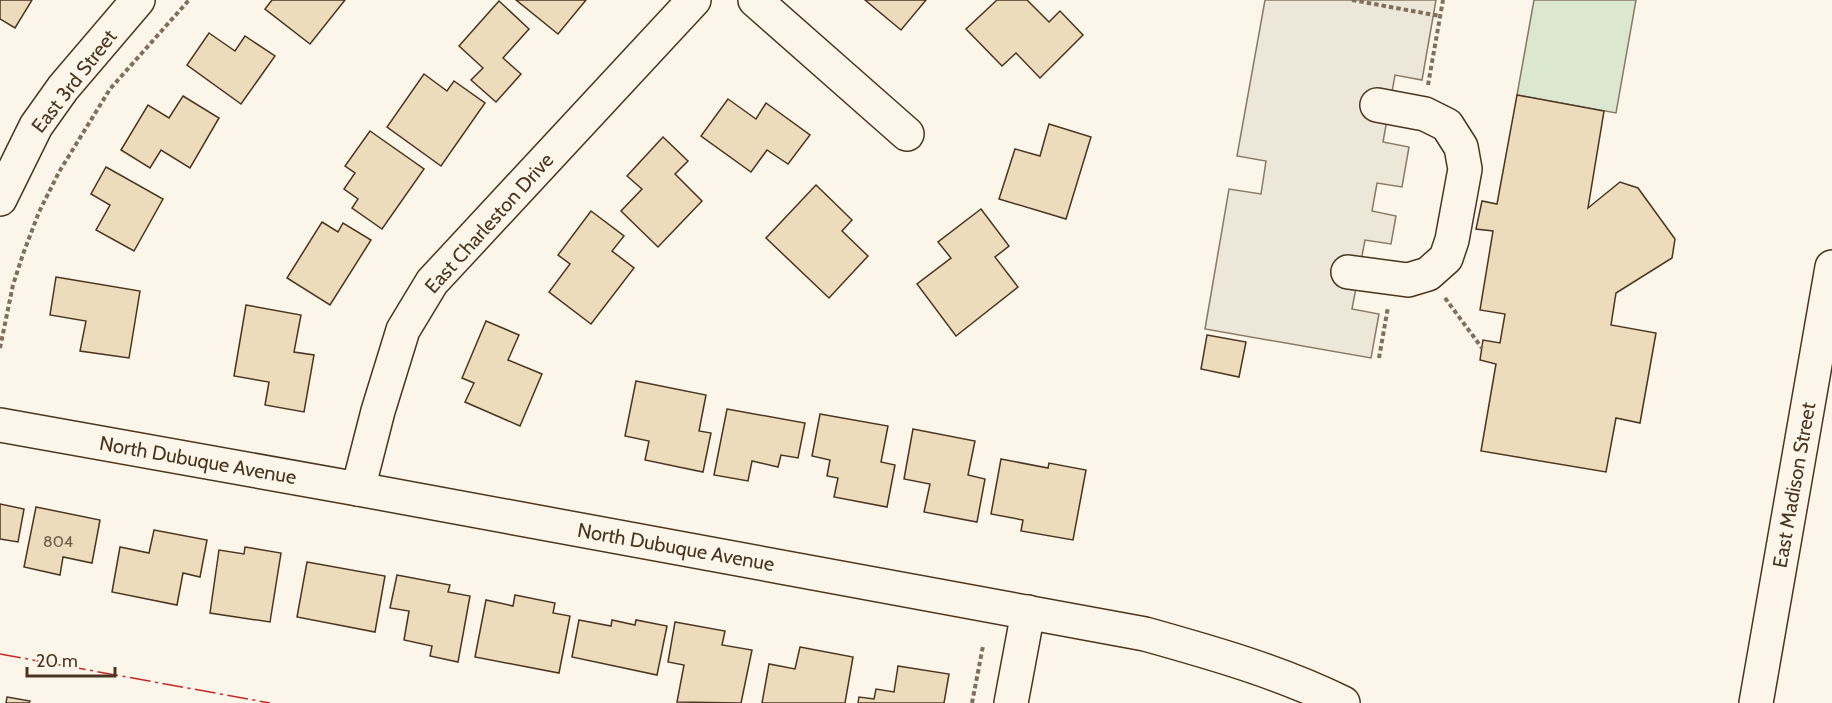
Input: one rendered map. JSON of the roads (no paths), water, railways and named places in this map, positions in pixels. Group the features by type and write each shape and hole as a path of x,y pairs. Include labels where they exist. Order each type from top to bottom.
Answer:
{"street":[{"name":"East 3rd Street","path":"0,199 13,170 43,117 63,88 138,0"},
{"name":"East Charleston Drive","path":"358,489 378,411 403,330 432,282 694,0"},
{"path":"755,0 907,134"},
{"path":"1348,272 1408,280 1428,274 1446,258 1452,240 1465,169 1461,147 1447,125 1425,114 1377,105"},
{"name":"East Madison Street","path":"1755,703 1832,267"},
{"name":"North Dubuque Avenue","path":"0,425 1145,634 1234,659 1307,686 1343,703"},
{"path":"1011,703 1028,612"}]}
